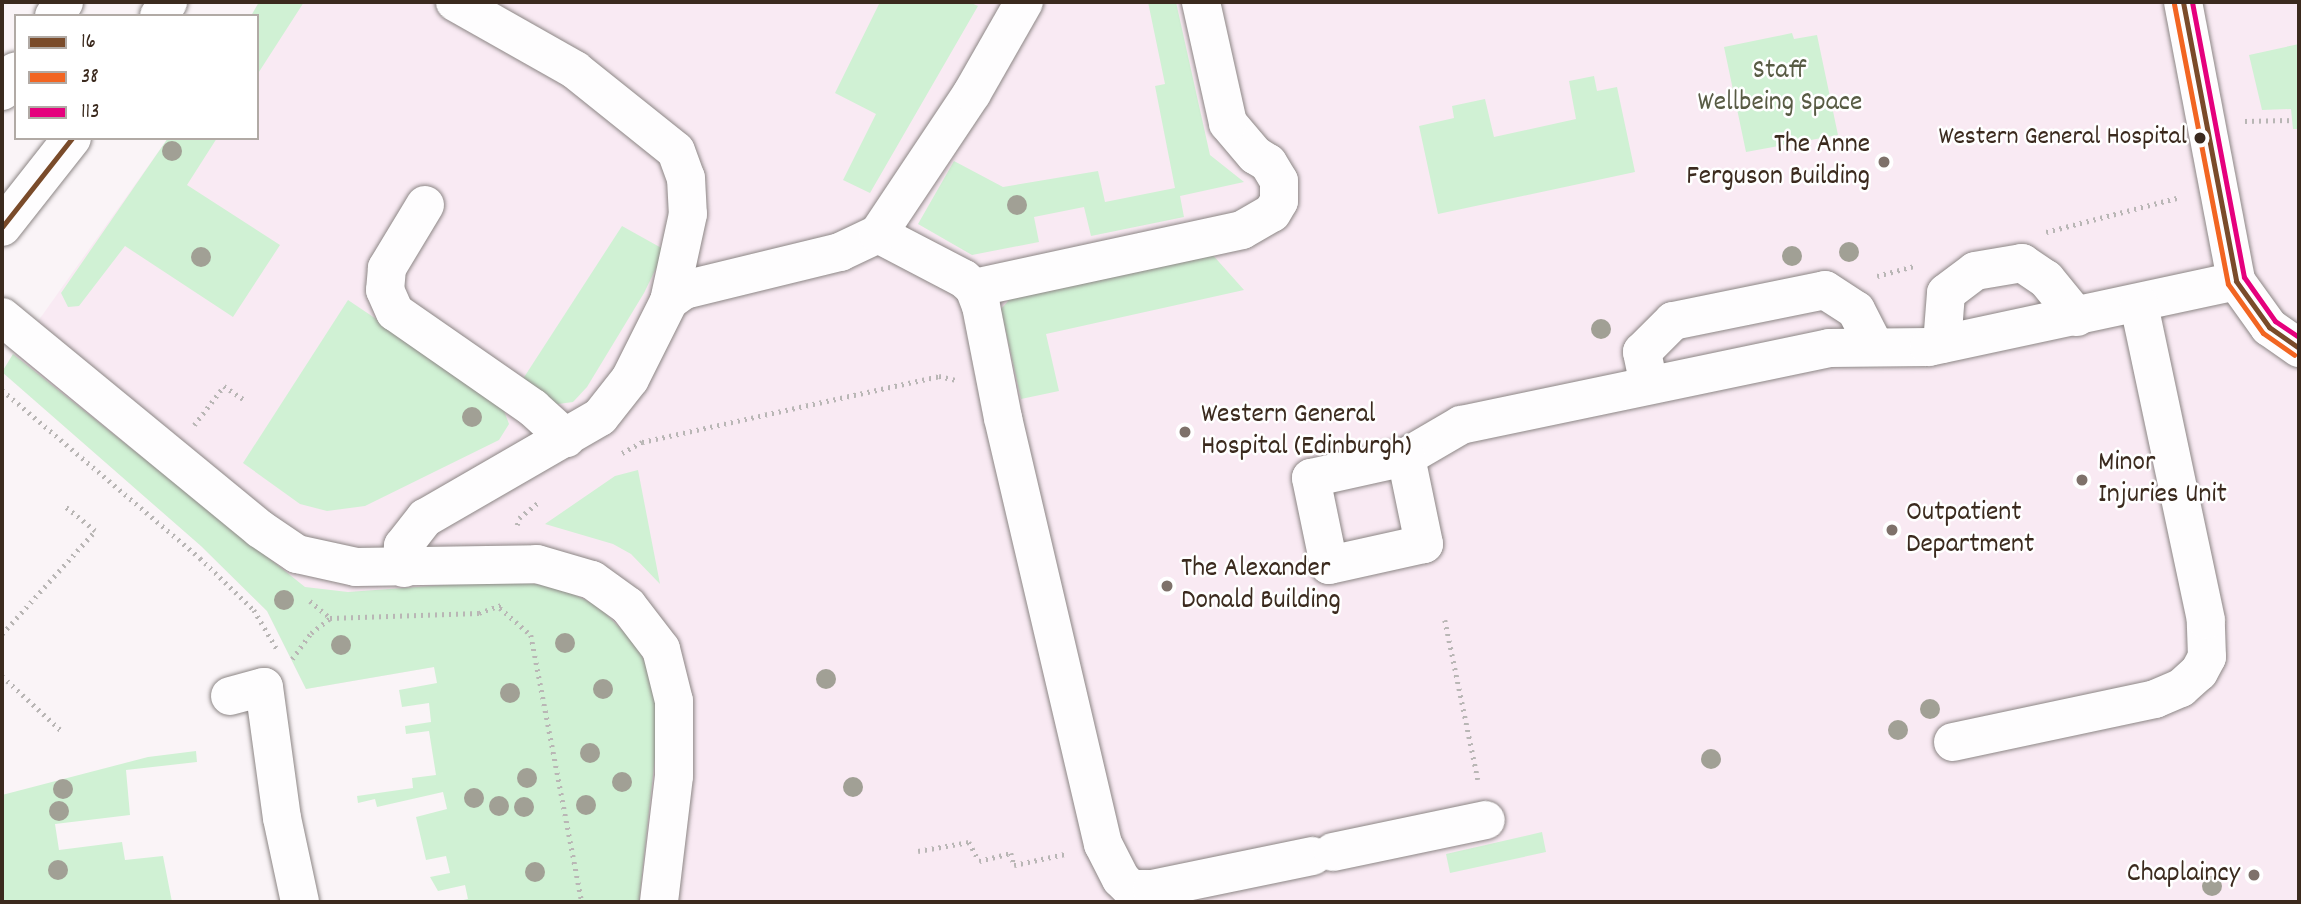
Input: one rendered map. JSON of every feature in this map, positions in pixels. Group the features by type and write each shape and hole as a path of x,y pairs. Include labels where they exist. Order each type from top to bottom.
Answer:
{"street":[{"path":"404,568 403,546 425,518 600,417 631,379 669,301 688,214 686,178 676,151 575,71 455,2"},
{"path":"669,301 697,285 840,253 878,234 972,93 1024,2"},
{"path":"878,234 974,288 1242,230 1272,213 1279,201 1279,181 1268,163 1255,155 1228,123 1201,2"},
{"path":"2183,2 2236,281 2284,337"},
{"path":"2,91 14,74"},
{"path":"2,227 70,140"},
{"path":"425,205 387,268 385,290 395,313 533,408 566,438"},
{"path":"1942,344 1945,293 1975,271 2022,263 2046,279 2077,317"},
{"path":"1406,457 1461,425 1649,385 1829,348 1942,344 2139,304 2236,281"},
{"path":"974,288 1103,844 1111,864 1131,889 1152,889 1486,820"},
{"path":"1649,385 1642,352 1673,321 1825,290 1856,310 1874,345"},
{"path":"1953,742 2155,699 2181,688 2199,672 2207,657 2206,620 2139,304"},
{"path":"2,317 285,548 332,565 404,568 515,563 562,569 609,590 649,628 662,649 674,701 674,776 659,902"},
{"path":"260,683 280,806 300,902"}],"path":[{"path":"620,455 642,442 939,376 954,378 963,387"},
{"path":"224,386 243,399"},
{"path":"2,390 254,610 260,683"},
{"path":"500,608 514,592 519,518 543,500"},
{"path":"2,634 95,531 63,505"},
{"path":"260,683 330,618 500,608 531,635 582,902"},
{"path":"1445,620 1486,820"},
{"path":"2,676 63,732"},
{"path":"918,851 968,842 979,861 1011,853 1014,865 1066,854"}],"shaded area":[{"name":"Western General Hospital (Edinburgh)","path":"259,2 2299,2 2299,902 567,902 434,667 306,689 267,611 201,546 2,372 167,140 259,140 259,14 252,14"}],"green space":[{"path":"259,2 304,2 259,72 259,14 252,14"},
{"path":"880,2 969,2 978,6 870,193 843,180 876,114 835,93"},
{"path":"1148,2 1176,2 1210,155 1244,182 1180,196 1184,217 1091,236 1084,207 1034,217 1039,242 972,255 918,224 954,161 1003,187 1098,171 1105,202 1175,188 1155,86 1165,84"},
{"name":"Staff Wellbeing Space","path":"1792,33 1794,39 1817,35 1838,135 1746,152 1724,47"},
{"path":"2299,44 2299,129 2293,129 2291,109 2262,110 2249,55"},
{"path":"1594,76 1597,91 1617,87 1635,172 1438,214 1419,126 1454,118 1452,106 1485,99 1494,137 1576,119 1569,81"},
{"path":"167,140 216,140 187,185 280,245 233,317 125,246 79,306 68,307 61,293"},
{"path":"622,226 665,250 644,293 587,387 573,402 551,405 519,385"},
{"path":"1211,253 1244,290 1046,334 1059,391 1021,399 1001,309 1010,299"},
{"path":"348,300 501,403 509,424 499,440 365,506 327,511 300,504 243,463"},
{"path":"13,354 305,587 348,592 514,580 562,589 598,606 635,643 648,668 660,712 639,902 454,902 468,899 465,885 438,891 430,877 450,873 446,856 426,860 416,817 447,809 443,792 377,807 375,799 358,803 357,796 413,788 412,778 436,775 429,731 406,734 405,726 431,722 429,703 402,707 399,690 437,683 434,667 306,689 267,611 201,546 2,372"},
{"path":"638,470 660,584 631,554 613,544 545,524 615,476"},
{"path":"196,751 197,762 126,770 130,815 55,824 59,850 122,842 125,860 163,856 172,902 2,902 2,795 148,757"},
{"path":"1542,832 1546,852 1450,873 1446,854"}],"transit line":[{"name":"16","path":"2183,2 2236,281 2269,327 2299,348"},
{"name":"113","path":"2192,2 2244,277 2275,321 2299,337"},
{"name":"38","path":"2174,4 2228,284 2263,333 2294,355"},
{"name":"16","path":"2,227 70,140"}],"place":[{"name":"Western General Hospital","path":"2200,138"},
{"name":"The Anne Ferguson Building","path":"1884,162"},
{"name":"Western General Hospital (Edinburgh)","path":"1185,432"},
{"name":"Minor Injuries Unit","path":"2082,480"},
{"name":"Outpatient Department","path":"1892,530"},
{"name":"The Alexander Donald Building","path":"1167,586"},
{"name":"Chaplaincy","path":"2254,875"}]}
